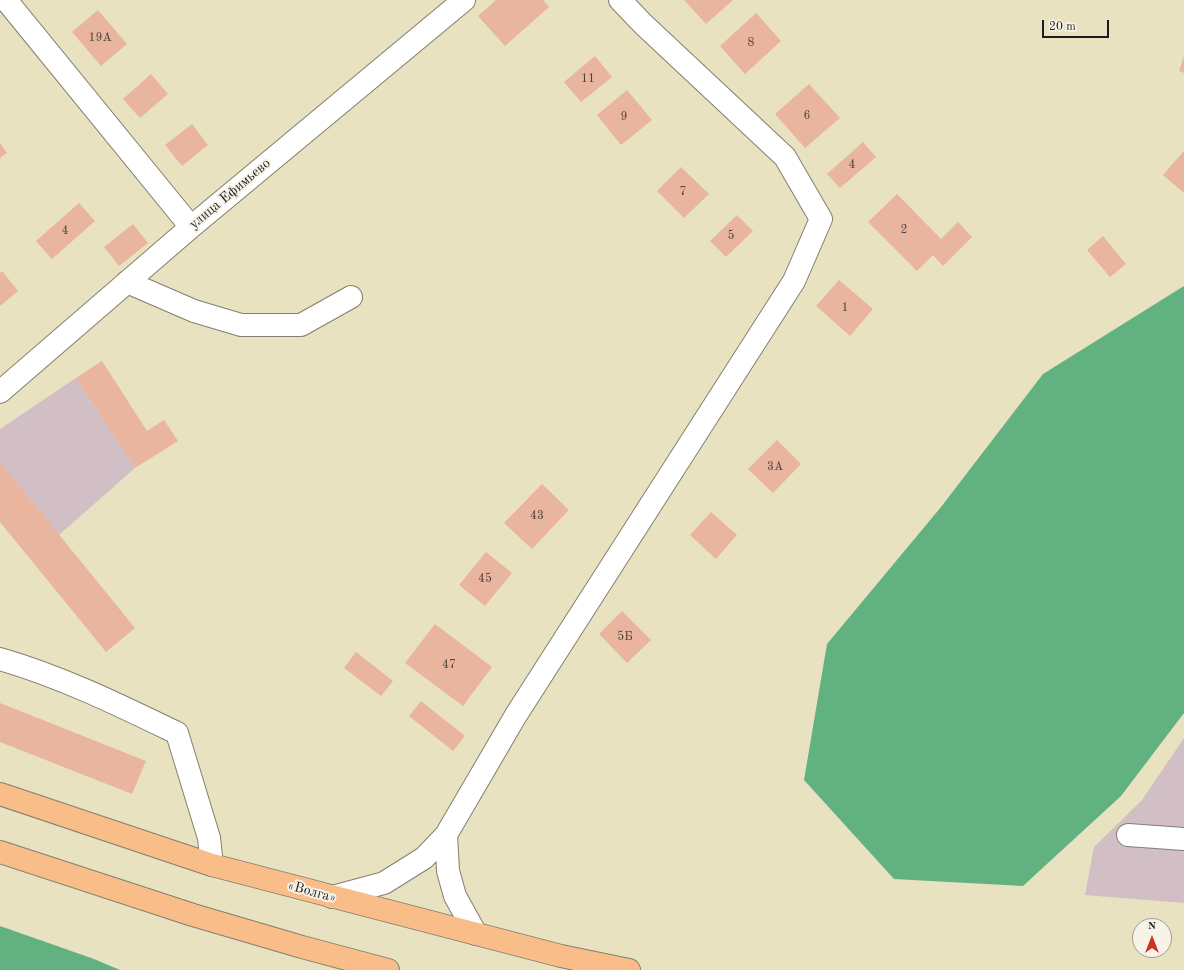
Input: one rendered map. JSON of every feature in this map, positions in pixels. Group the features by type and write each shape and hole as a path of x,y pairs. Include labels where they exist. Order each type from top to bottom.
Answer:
{"highway":[{"name":"«Волга»","path":"0,794 212,865 561,956 629,970"},
{"path":"0,852 192,915 388,970"}],"street":[{"path":"6,0 191,227"},
{"name":"улица Ефимьево","path":"0,392 191,227 464,0"},
{"path":"332,897 384,883 424,858 446,835 520,708 794,281 821,219 785,157 643,24 620,0"},
{"path":"127,282 194,311 241,325 301,325 351,297"},
{"path":"0,659 26,666 94,693 177,733 210,838 212,865"},
{"path":"446,835 448,871 455,896 476,934"},
{"path":"1128,835 1184,839"}],"shaded area":[{"path":"76,378 135,468 59,535 0,462 0,429"},
{"path":"1184,738 1184,903 1085,895 1094,847 1142,800"}],"green space":[{"path":"1184,286 1184,713 1121,796 1023,886 894,879 804,780 827,644 941,507 1043,374"},
{"path":"0,926 94,959 120,970 0,970"}],"building":[{"path":"496,0 543,0 549,7 505,46 478,16"},
{"path":"684,0 733,0 706,24"},
{"path":"98,10 127,44 101,66 72,32"},
{"path":"756,13 781,41 745,74 720,46"},
{"path":"595,56 612,77 581,102 564,82"},
{"path":"1184,56 1184,73 1179,71"},
{"path":"151,74 168,94 140,118 123,99"},
{"path":"809,84 840,118 805,148 775,114"},
{"path":"627,90 652,120 621,145 597,115"},
{"path":"192,124 208,145 182,166 165,145"},
{"path":"863,142 876,157 840,188 827,174"},
{"path":"0,143 7,153 0,158"},
{"path":"1184,151 1184,193 1163,175"},
{"path":"681,167 709,194 684,218 657,191"},
{"path":"897,194 941,239 958,222 972,237 943,266 933,255 917,271 868,222"},
{"path":"79,203 95,221 52,259 36,241"},
{"path":"737,215 753,231 726,257 710,241"},
{"path":"133,224 148,243 119,266 104,247"},
{"path":"1103,236 1126,264 1110,277 1087,250"},
{"path":"2,271 18,291 0,306 0,273"},
{"path":"839,280 873,309 850,336 816,306"},
{"path":"102,361 147,431 164,420 178,441 135,468 76,378"},
{"path":"777,440 801,464 773,493 748,469"},
{"path":"0,462 135,628 106,652 0,522"},
{"path":"542,484 569,510 532,549 504,523"},
{"path":"711,512 737,535 716,559 690,535"},
{"path":"486,552 512,573 485,606 459,585"},
{"path":"622,611 651,640 627,663 599,634"},
{"path":"435,624 492,667 463,706 405,663"},
{"path":"356,652 393,681 381,696 344,668"},
{"path":"421,701 465,736 453,751 409,716"},
{"path":"0,703 146,761 132,794 0,742"}]}
